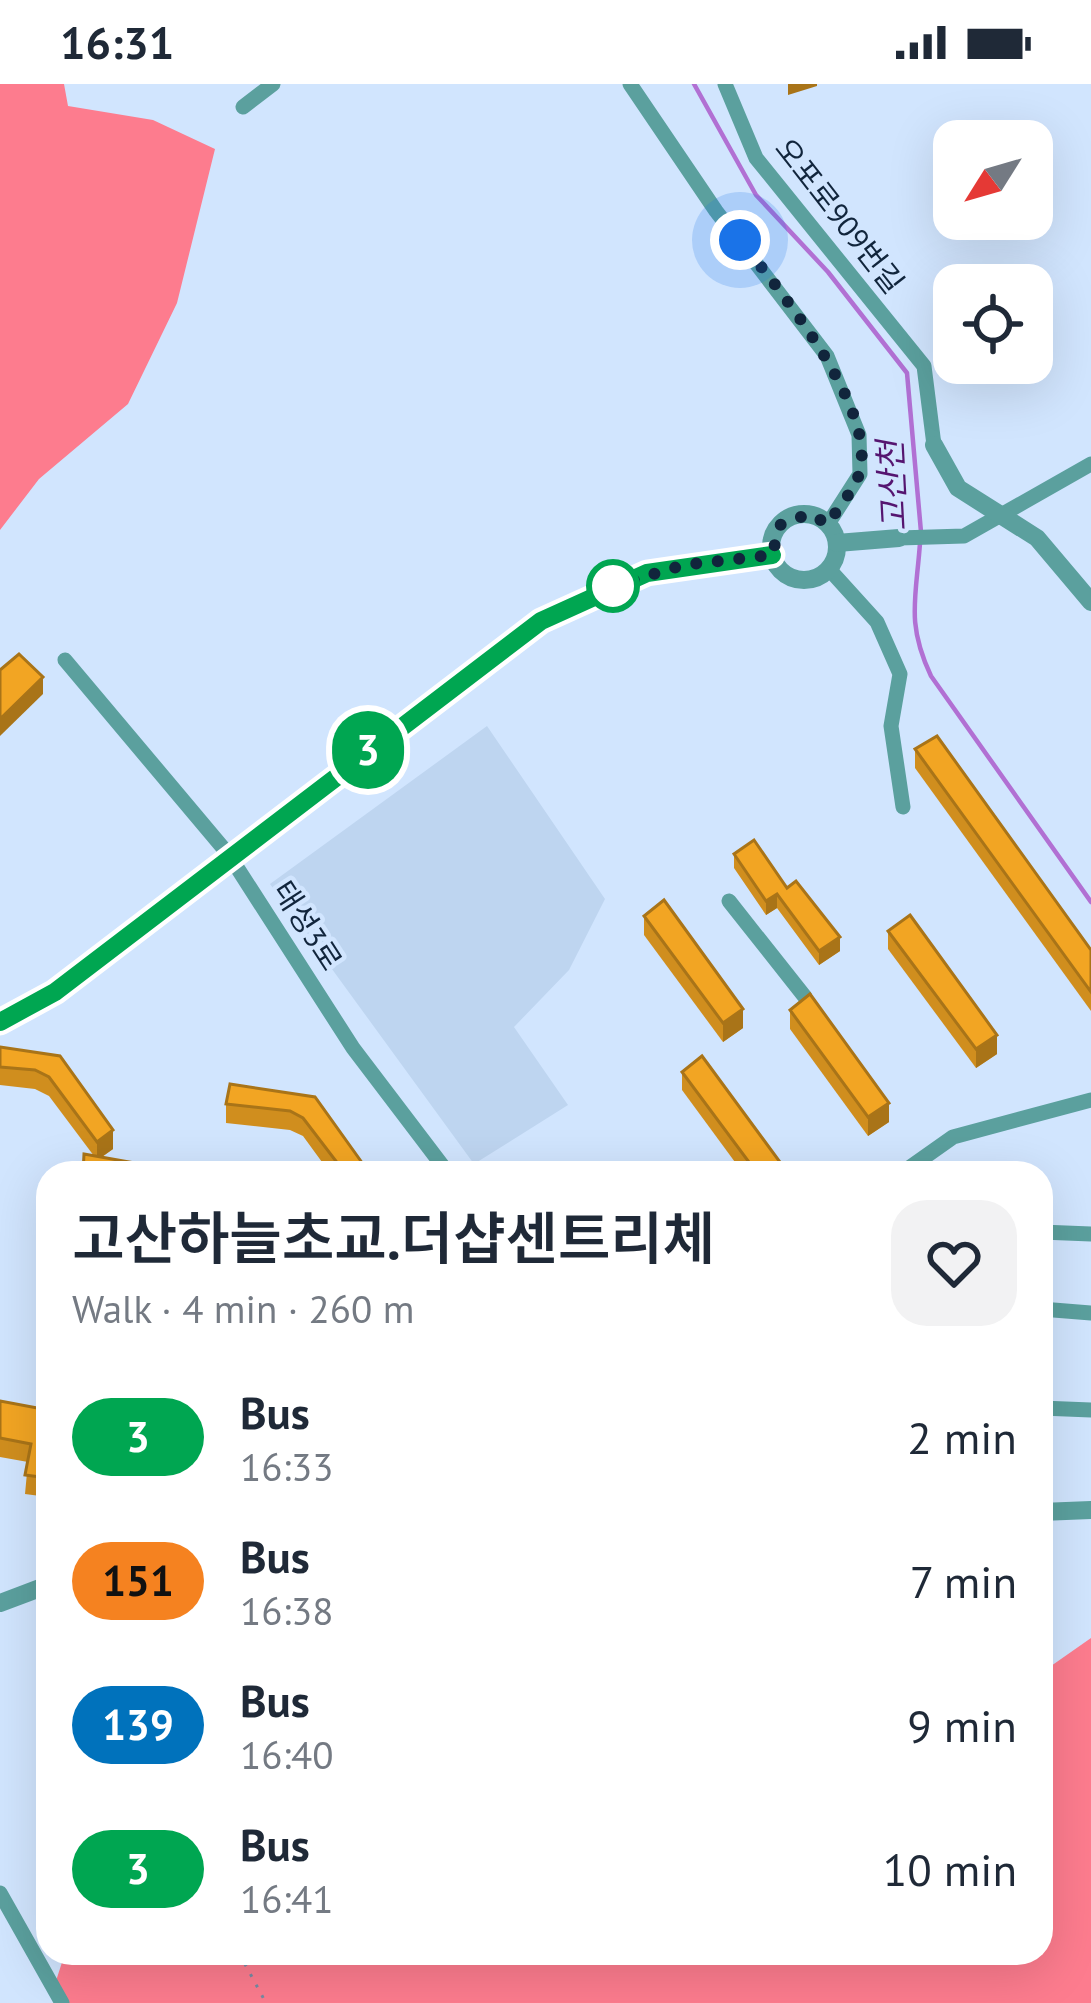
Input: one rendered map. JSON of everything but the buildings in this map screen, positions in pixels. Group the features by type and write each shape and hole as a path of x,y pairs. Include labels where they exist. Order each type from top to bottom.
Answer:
{"street":[{"path":"243,107 273,84"},
{"path":"630,84 716,211 827,356 859,435 860,474 828,524"},
{"name":"오포로909번길","path":"724,84 756,158 924,366 934,445"},
{"path":"934,445 958,488 1037,538 1091,602"},
{"path":"837,543 964,536 1091,464"},
{"path":"809,514 828,524 837,543 829,569 815,578 793,578 772,555 774,534 788,518 809,514"},
{"path":"0,1022 55,992 541,621 647,573 772,555"},
{"path":"829,569 877,622 900,674 891,726 903,807"},
{"name":"태성3로","path":"65,660 229,855 353,1048 439,1161"},
{"path":"729,901 805,997"},
{"path":"919,1161 953,1137 1091,1100"},
{"path":"1053,1232 1091,1234"},
{"path":"1053,1310 1091,1313"},
{"path":"1053,1408 1091,1410"},
{"path":"1053,1512 1091,1510"},
{"path":"0,1603 36,1590"},
{"path":"0,1893 36,1957"},
{"path":"41,1965 62,2003"}],"path":[{"path":"245,1965 266,2003"}],"shaded area":[{"path":"0,84 64,84 68,106 153,120 215,149 177,303 128,404 39,479 0,530"},
{"path":"487,726 605,899 569,970 514,1027 568,1105 472,1161 270,884"},
{"path":"1091,1638 1091,2003 68,2003 55,1984 61,1965 1053,1965 1053,1665"}],"waterway":[{"name":"고산천","path":"694,84 756,195 828,272 907,373 921,532"},
{"name":"고산천","path":"920,543 915,625 931,676 1091,902"}],"bus line":[{"name":"3","path":"0,1022 55,992 541,621 647,573 772,555"}],"route":[{"path":"613,586 684,565 772,555 771,544 780,525 798,514 828,524 860,474 859,435 827,356 740,240"}]}
